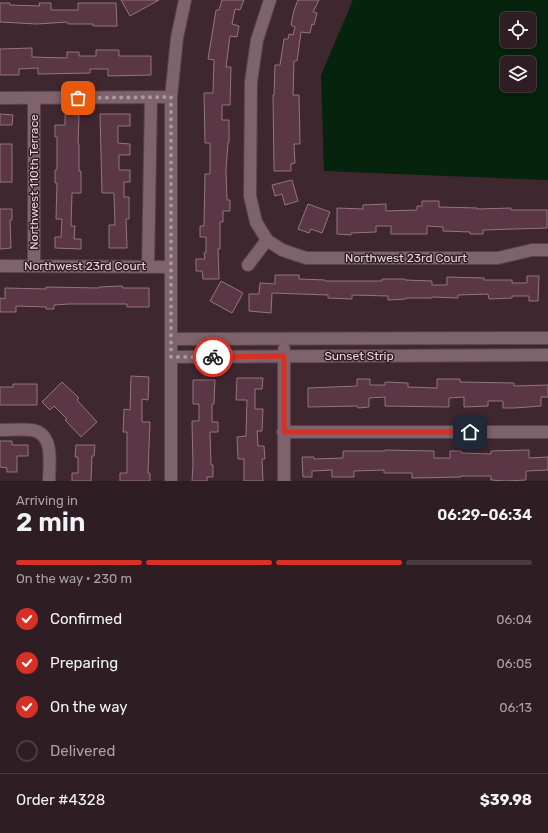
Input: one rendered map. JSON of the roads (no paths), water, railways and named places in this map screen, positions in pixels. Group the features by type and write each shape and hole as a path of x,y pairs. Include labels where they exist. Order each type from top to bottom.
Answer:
{"street":[{"path":"171,481 171,97 177,38 185,0"},
{"path":"248,265 267,240 256,222 250,196 251,82 257,40 270,0"},
{"path":"148,267 151,97"},
{"path":"0,98 171,97"},
{"name":"Northwest 110th Terrace","path":"34,98 34,266"},
{"name":"Northwest 23rd Court","path":"267,240 282,250 306,258 498,258 532,250 548,250"},
{"name":"Northwest 23rd Court","path":"0,266 171,267"},
{"path":"284,338 284,481"},
{"name":"Sunset Strip","path":"171,339 548,338"},
{"name":"Sunset Strip","path":"171,357 548,355"},
{"path":"0,430 33,430 44,436 50,447 49,481"},
{"path":"284,432 548,432"}]}
